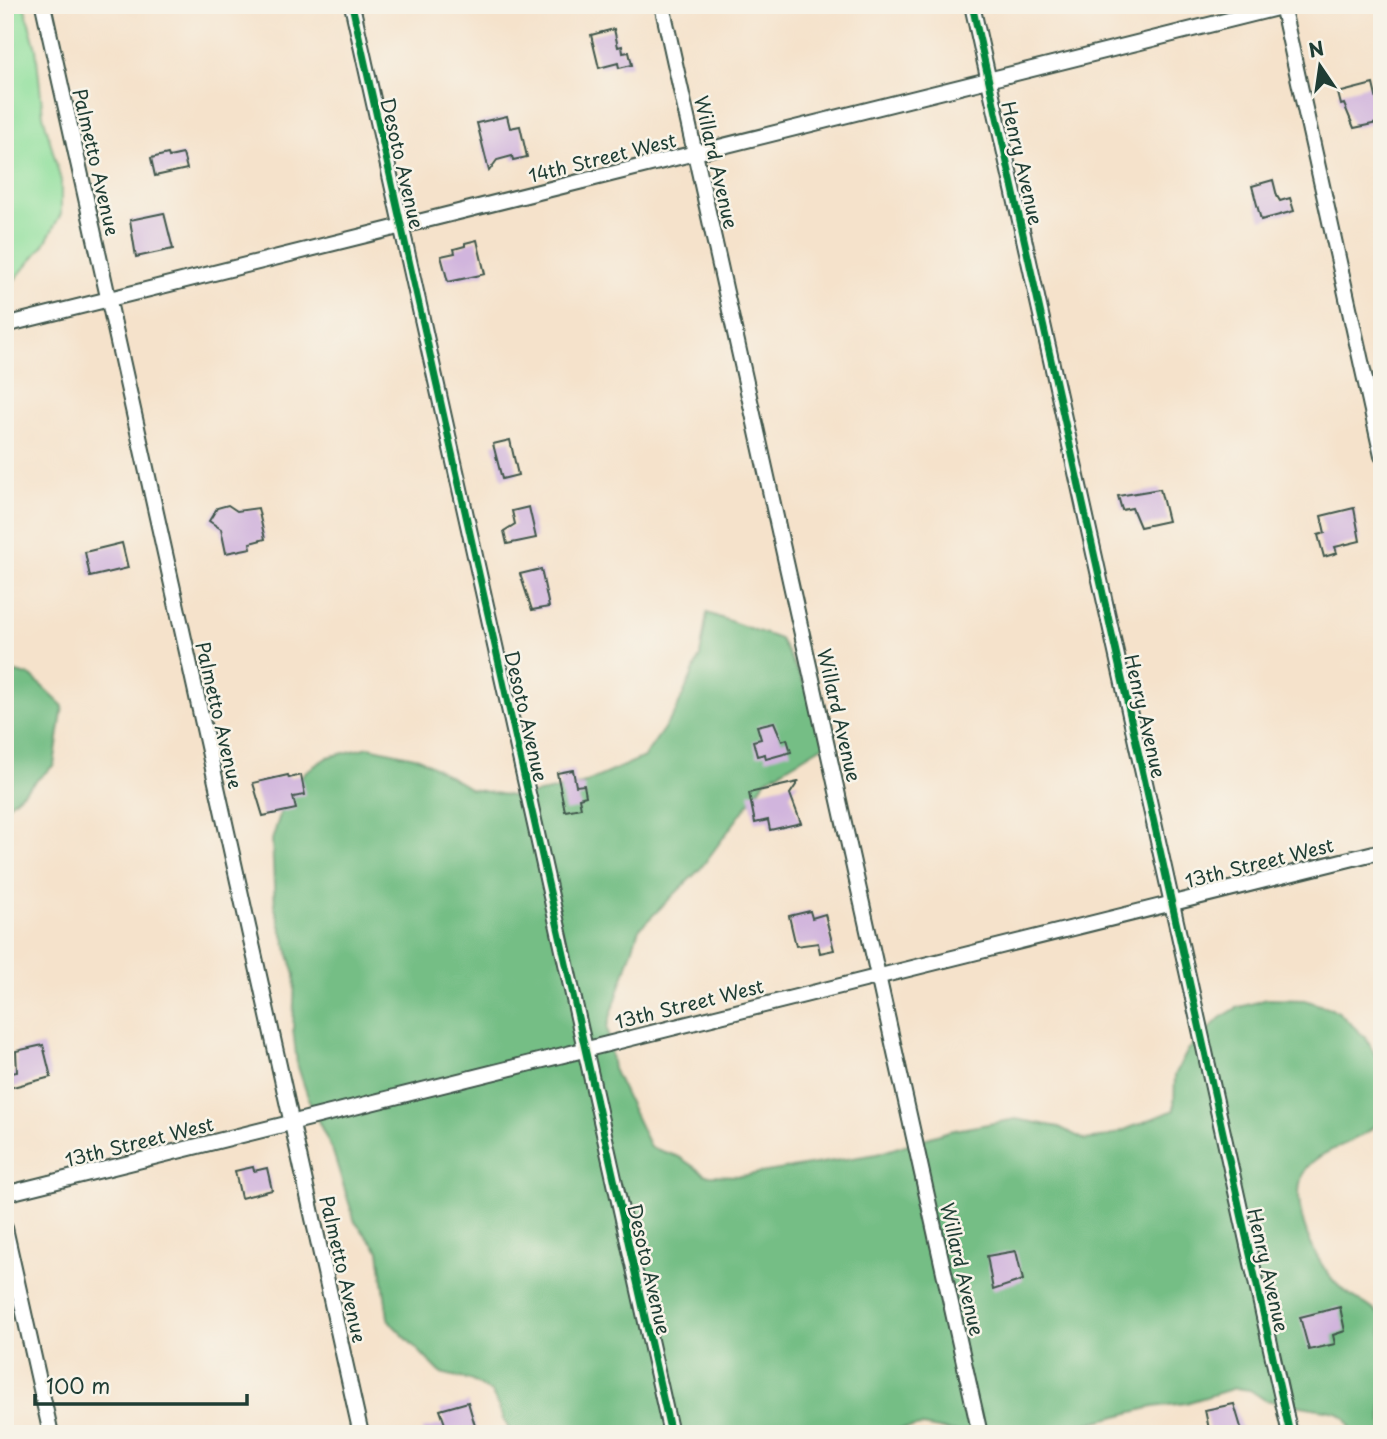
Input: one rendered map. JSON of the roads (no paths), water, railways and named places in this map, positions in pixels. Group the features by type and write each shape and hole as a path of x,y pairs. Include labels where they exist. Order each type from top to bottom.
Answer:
{"street":[{"name":"Palmetto Avenue","path":"43,5 361,1434"},
{"name":"Desoto Avenue","path":"352,5 671,1434"},
{"name":"Willard Avenue","path":"662,5 980,1434"},
{"name":"Henry Avenue","path":"972,5 1290,1434"},
{"name":"14th Street West","path":"5,325 1284,6"},
{"path":"1284,6 1382,456"},
{"name":"13th Street West","path":"5,1194 1382,851"},
{"path":"5,1228 51,1434"}]}
